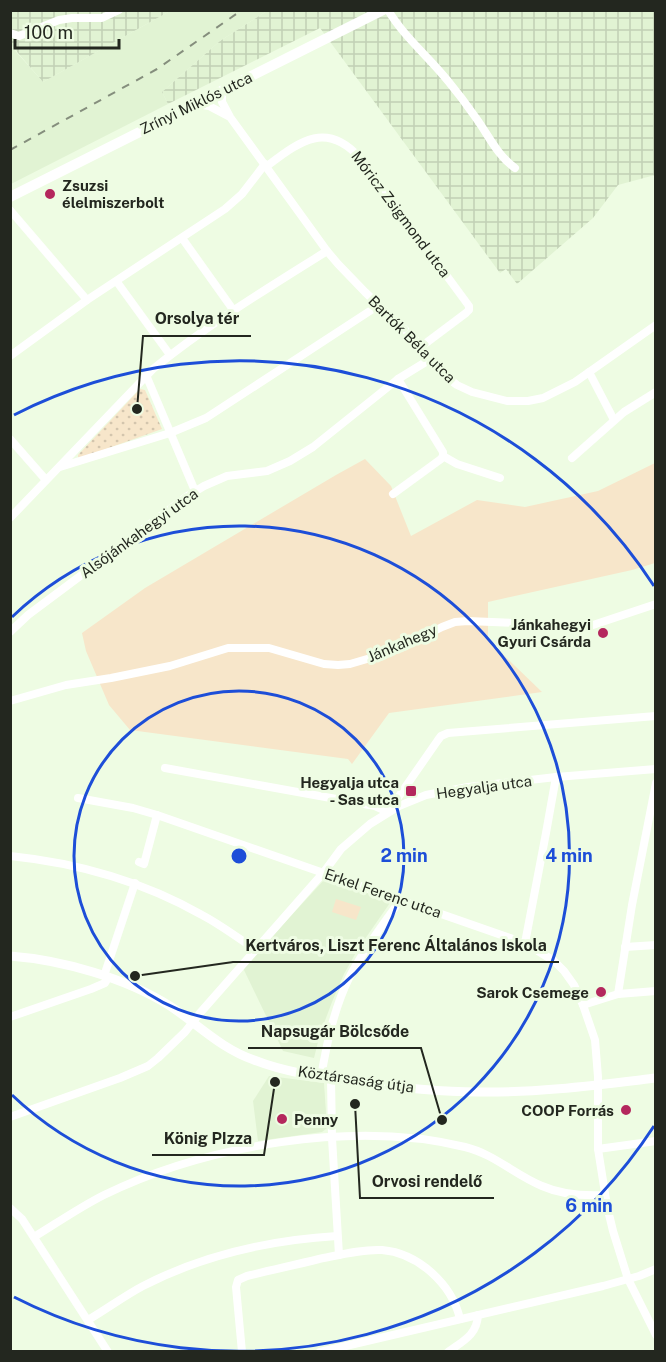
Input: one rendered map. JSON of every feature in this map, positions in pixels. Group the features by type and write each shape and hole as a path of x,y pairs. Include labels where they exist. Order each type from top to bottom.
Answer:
{"main road":[{"name":"Zrínyi Miklós utca","path":"10,197 383,10"}],"street":[{"path":"10,33 19,36 59,20 102,18 119,10"},
{"path":"388,10 447,80 476,118 499,154 515,168"},
{"path":"222,90 222,102 230,117"},
{"path":"196,103 209,106 230,117"},
{"name":"Bartók Béla utca","path":"230,117 327,250 422,346 429,360 458,385 480,395 507,401 528,402 543,398 566,387 656,325"},
{"name":"Móricz Zsigmond utca","path":"266,165 300,143 328,137 339,140 360,158 469,306 466,313 422,346"},
{"path":"10,356 87,300 225,209 238,199 266,165"},
{"path":"10,210 87,300"},
{"path":"182,238 234,311"},
{"path":"10,518 146,375 170,355 327,250"},
{"path":"117,282 170,355"},
{"path":"58,468 170,433 215,413 379,305"},
{"name":"Alsójánkahegyi utca","path":"10,632 28,615 195,491 226,476 267,471 290,461 313,447 398,379 429,360"},
{"path":"589,372 614,420"},
{"path":"146,375 195,491"},
{"path":"398,379 443,452 443,456 457,465 500,478"},
{"path":"572,458 614,420 656,392"},
{"path":"10,439 46,480"},
{"path":"393,494 443,456"},
{"name":"Jánkahegy","path":"10,701 66,685 170,666 228,648 269,648 324,664 344,665 384,654 455,622 590,626 656,604"},
{"path":"165,768 375,806 388,812 441,736 448,733 656,716"},
{"name":"Hegyalja utca","path":"10,1117 120,1078 148,1066 162,1055 185,1032 324,873 341,849 388,812 412,800 436,792 556,777 656,769"},
{"path":"525,944 556,777"},
{"path":"618,994 656,783"},
{"name":"Erkel Ferenc utca","path":"78,798 157,815 401,899 525,944 559,966 574,984 595,1041 598,1149 605,1195 628,1279 656,1335"},
{"path":"139,862 144,864 157,815"},
{"path":"10,856 70,865 135,883 205,916 256,950"},
{"path":"10,1017 105,983 135,883"},
{"path":"339,1255 326,1077 332,1025 338,1003 350,976 364,951 401,899"},
{"path":"625,947 656,945"},
{"name":"Köztársaság útja","path":"10,956 49,961 131,986 157,998 218,1043 243,1056 262,1063 326,1077 396,1087 478,1092 598,1085 656,1078"},
{"path":"583,1005 618,994 656,991"},
{"path":"34,1237 104,1195 126,1185 214,1155 299,1140 398,1137 430,1140 486,1154 544,1187 575,1194 605,1195"},
{"path":"598,1149 656,1141"},
{"path":"10,1208 22,1219 108,1352"},
{"path":"88,1320 141,1287 211,1259 256,1246 337,1236"},
{"path":"242,1352 236,1287 238,1280 339,1255 383,1250 411,1259 437,1278 456,1304 460,1319"},
{"path":"320,1352 609,1285 656,1269"},
{"path":"448,1352 472,1334 476,1328 478,1315"}],"shaded area":[{"path":"10,11 170,11 43,82 11,45"},
{"path":"170,11 267,11 220,41 162,92 168,104 11,184 10,45 43,82"},
{"path":"267,11 655,11 655,175 618,185 593,218 517,284 506,269 500,273 320,28 168,104 162,92 220,41"},
{"path":"140,389 145,390 162,429 78,459 78,455"},
{"path":"365,459 391,486 411,536 477,500 525,507 598,491 655,463 655,563 488,602 488,640 542,692 389,713 352,764 348,759 130,730 109,705 86,651 82,633 145,588"},
{"path":"324,880 392,900 358,949 344,974 320,1034 314,1058 283,1051 243,968"},
{"path":"336,899 361,907 356,920 332,912"},
{"path":"269,1076 324,1083 327,1128 322,1132 258,1141 253,1101"}],"railway":[{"path":"10,150 157,69 242,10"}],"place":[{"name":"Zsuzsi élelmiszerbolt","path":"50,194"},
{"name":"Orsolya tér","path":"137,409"},
{"name":"Jánkahegyi Gyuri Csárda","path":"603,633"},
{"name":"Hegyalja utca - Sas utca","path":"411,791"},
{"name":"Kertváros, Liszt Ferenc Általános Iskola","path":"135,976"},
{"name":"Sarok Csemege","path":"601,992"},
{"name":"König PIzza","path":"275,1082"},
{"name":"Orvosi rendelő","path":"355,1104"},
{"name":"COOP Forrás","path":"626,1110"},
{"name":"Penny","path":"282,1119"},
{"name":"Napsugár Bölcsőde","path":"442,1120"}]}
